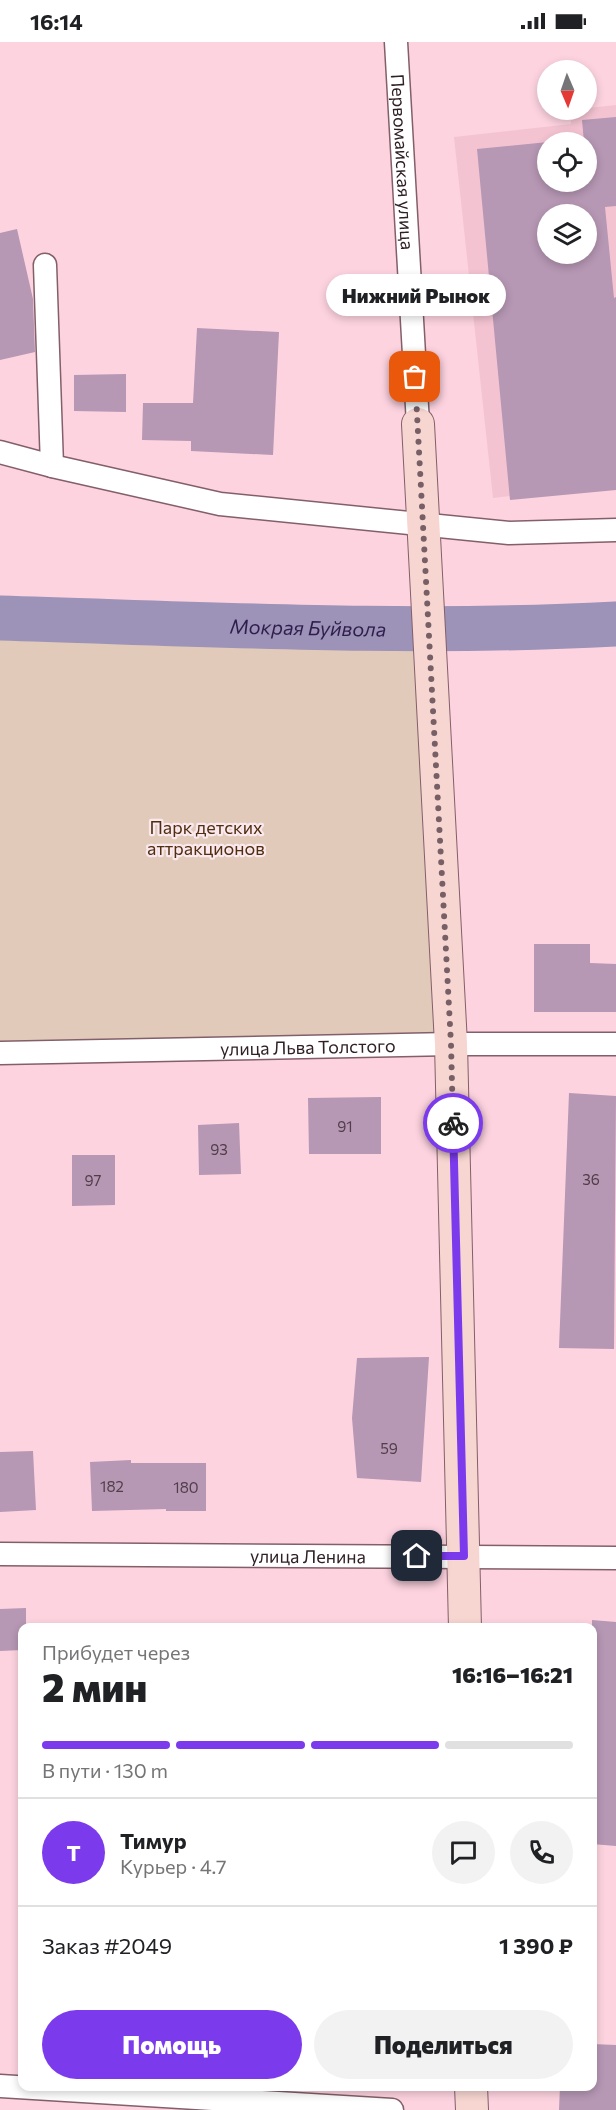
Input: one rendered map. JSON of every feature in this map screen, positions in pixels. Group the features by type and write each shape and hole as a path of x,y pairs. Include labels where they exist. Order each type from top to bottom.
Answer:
{"main road":[{"path":"418,424 451,1044 465,1623"},
{"path":"471,2091 472,2110"}],"street":[{"name":"Первомайская улица","path":"396,42 418,424"},
{"path":"45,265 52,466"},
{"path":"0,452 220,504 509,533 616,530"},
{"name":"улица Льва Толстого","path":"0,1053 451,1044 616,1044"},
{"name":"улица Ленина","path":"0,1554 616,1558"},
{"path":"0,2086 18,2087"},
{"path":"82,2091 392,2110"}],"shaded area":[{"path":"616,105 616,484 493,498 454,137 571,124 571,120 597,120 597,107"}],"green space":[{"name":"Парк детских аттракционов","path":"0,633 412,636 442,1035 0,1044"}],"building":[{"path":"616,117 616,206 605,207 614,298 616,297 616,490 510,500 477,149 537,143 537,192 597,192 597,132 583,132 582,120"},
{"path":"17,229 33,299 35,352 0,360 0,233"},
{"path":"197,328 279,332 273,455 191,451 191,441 142,440 143,403 193,403"},
{"path":"126,374 126,412 74,411 74,375"},
{"path":"534,944 590,944 590,963 616,964 616,1012 534,1012"},
{"path":"569,1093 616,1096 614,1349 559,1348"},
{"path":"381,1097 381,1154 309,1154 308,1098"},
{"path":"239,1123 241,1174 199,1175 198,1125"},
{"path":"72,1155 115,1155 115,1205 72,1206"},
{"path":"429,1357 421,1482 357,1478 352,1418 357,1358"},
{"path":"33,1451 36,1510 0,1512 0,1452"},
{"path":"131,1460 131,1463 206,1463 206,1511 166,1511 166,1509 92,1511 90,1462"},
{"path":"26,1608 26,1623 18,1623 18,1650 0,1651 0,1609"},
{"path":"592,1620 616,1622 616,1846 597,1844 597,1623 592,1623"},
{"path":"597,2044 616,2045 616,2110 559,2110 560,2091 597,2091"}],"waterway":[{"name":"Мокрая Буйвола","path":"0,618 385,629 616,624"}],"way so far":[{"path":"415,377 451,1044 453,1123"}],"place":[{"name":"Нижний Рынок","path":"415,377"}],"route":[{"path":"417,1556 464,1556 453,1123"}]}
